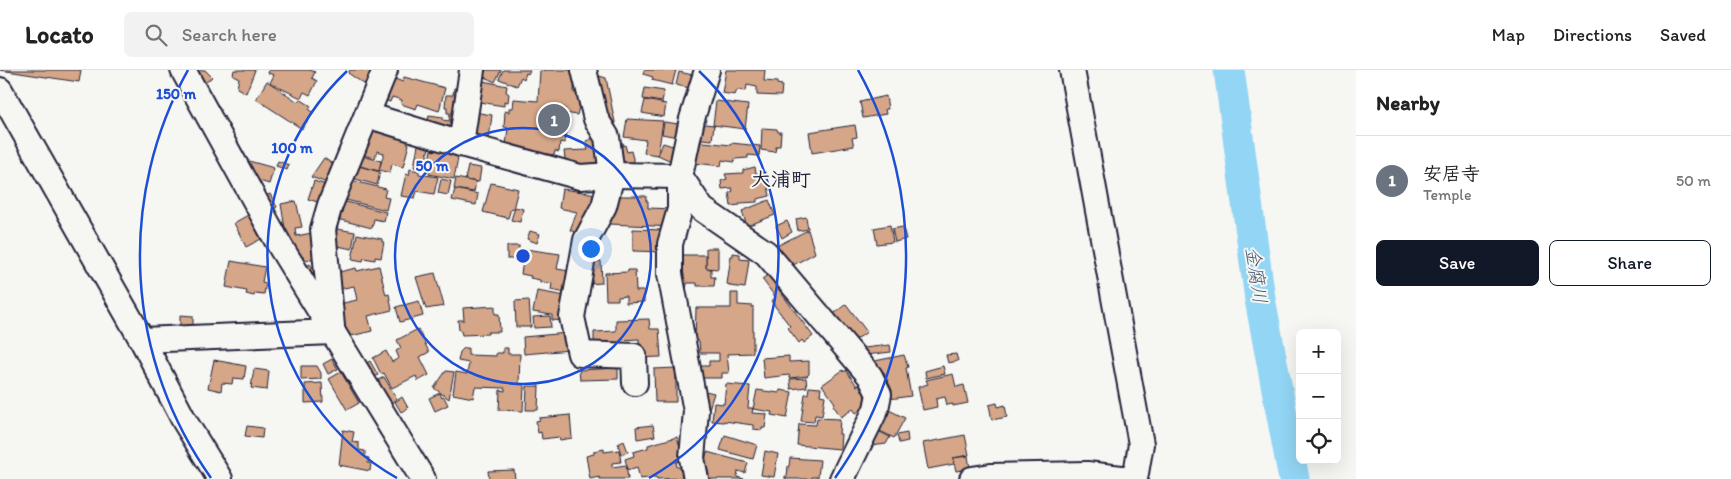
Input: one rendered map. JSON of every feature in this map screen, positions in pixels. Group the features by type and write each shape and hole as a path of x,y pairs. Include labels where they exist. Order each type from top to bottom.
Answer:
{"street":[{"path":"183,70 280,246 423,479"},
{"path":"333,332 324,229 330,205 385,70"},
{"path":"462,144 472,70"},
{"path":"584,70 596,118 607,137 612,175 604,206 586,240 572,317 580,354 634,356 635,383"},
{"path":"696,479 692,458 696,411 670,274 670,244 680,209 680,176 692,118 707,70"},
{"path":"1072,70 1141,444 1135,479"},
{"path":"0,90 142,340 185,422 220,479"},
{"path":"367,114 462,144 580,177 612,175 680,176"},
{"path":"680,176 702,209 766,253 870,376 879,394 876,409 842,479"},
{"path":"142,340 333,332"},
{"path":"972,479 991,476 1087,474 1130,479"}],"building":[{"path":"0,70 81,70 79,82"},
{"path":"201,70 205,70 212,77 203,85 194,76"},
{"path":"234,70 255,70 246,93 237,88 239,78 233,75"},
{"path":"269,70 310,70 315,72 312,78 317,81 310,95 304,92 301,98 270,83 274,75 268,73"},
{"path":"350,70 374,70 364,84 348,73"},
{"path":"477,70 501,70 495,82 476,73"},
{"path":"503,70 530,70 528,74 526,73 524,79 521,77 517,86 499,79"},
{"path":"575,70 574,93 579,93 578,98 581,98 577,115 565,113 565,108 555,106 558,112 563,112 562,121 568,122 565,143 560,142 559,152 555,151 554,155 508,149 506,145 508,128 504,127 505,111 509,112 509,108 513,108 514,99 538,101 540,71"},
{"path":"644,70 676,70 672,85 652,80 653,77 643,74"},
{"path":"726,70 765,70 764,81 777,82 777,84 782,85 781,96 757,95 757,87 747,85 746,91 737,90 735,95 722,93"},
{"path":"679,72 702,77 699,90 676,85"},
{"path":"589,73 606,78 617,138 624,144 613,147"},
{"path":"404,77 445,88 439,111 418,104 416,109 401,104 402,100 392,97 390,102 384,100 392,78 403,82"},
{"path":"478,80 507,86 508,102 504,101 504,106 473,101"},
{"path":"267,81 298,102 300,99 311,106 309,109 313,112 302,129 256,99"},
{"path":"454,88 467,89 464,117 453,115 452,122 455,122 459,144 425,137 429,115 443,117 443,120 449,121 450,113 447,113 447,107 445,107 446,95 453,95"},
{"path":"645,88 664,91 662,102 643,99"},
{"path":"886,96 888,109 885,109 886,114 863,118 860,102"},
{"path":"645,100 666,104 664,117 642,113"},
{"path":"716,101 748,105 745,129 713,125"},
{"path":"474,112 492,115 488,147 470,144"},
{"path":"627,119 663,121 658,155 644,153 646,140 624,137"},
{"path":"664,122 679,124 677,137 662,134"},
{"path":"695,123 714,125 712,140 692,138"},
{"path":"855,125 857,137 852,138 854,146 812,153 809,132"},
{"path":"762,128 777,129 778,132 781,132 780,146 776,146 775,152 761,150"},
{"path":"370,130 408,140 407,143 409,144 403,167 392,164 390,173 379,170 384,153 377,151 375,158 363,155"},
{"path":"594,138 602,152 601,174 567,175 564,151 588,150 586,141"},
{"path":"694,141 760,146 759,156 748,155 748,158 735,159 734,162 722,160 721,166 695,163"},
{"path":"663,143 676,147 671,161 658,155"},
{"path":"418,145 429,147 424,169 414,167"},
{"path":"625,145 627,152 631,151 636,170 619,174 613,148"},
{"path":"435,148 459,153 454,179 429,174 431,150 435,151"},
{"path":"362,156 381,161 379,171 360,166"},
{"path":"324,158 337,167 327,183 311,177"},
{"path":"249,161 274,168 269,184 250,178 252,168 247,167"},
{"path":"278,161 289,165 287,170 276,166"},
{"path":"355,165 380,172 377,185 352,178"},
{"path":"468,166 481,168 479,182 465,180"},
{"path":"755,167 756,174 765,172 770,196 757,199 757,202 740,203 740,205 731,206 729,193 733,191 732,188 722,189 721,181 727,179 725,174 743,173 743,170"},
{"path":"410,169 419,171 419,174 438,177 434,194 417,191 415,198 401,196 406,174 409,175"},
{"path":"456,178 476,182 474,192 454,189"},
{"path":"441,179 451,181 448,195 438,193"},
{"path":"349,180 386,189 384,197 389,198 386,210 342,199"},
{"path":"314,181 326,185 324,204 308,199"},
{"path":"491,183 518,189 513,209 511,208 508,218 483,212"},
{"path":"455,189 478,194 476,205 452,200"},
{"path":"562,189 597,194 584,236 570,230 577,212 559,208"},
{"path":"270,194 277,207 269,212 261,198"},
{"path":"612,196 646,196 648,208 674,209 674,227 610,224"},
{"path":"769,200 775,215 747,226 742,211"},
{"path":"296,201 302,227 295,228 296,236 312,233 317,258 305,260 304,257 294,259 287,241 281,204"},
{"path":"342,201 386,212 384,221 374,219 372,228 337,219"},
{"path":"515,207 523,209 520,222 511,220"},
{"path":"248,215 261,239 246,247 234,223"},
{"path":"806,217 808,229 798,231 796,219"},
{"path":"787,221 792,232 782,238 776,226"},
{"path":"890,225 893,242 877,244 874,228"},
{"path":"903,227 906,239 895,242 892,229"},
{"path":"337,229 355,232 352,249 333,245"},
{"path":"633,229 665,230 665,252 633,251"},
{"path":"808,230 815,253 788,268 767,251"},
{"path":"530,231 540,234 537,243 527,239"},
{"path":"357,234 382,239 382,242 384,242 381,258 375,257 375,260 364,258 363,261 352,259"},
{"path":"507,246 519,246 519,259 507,259"},
{"path":"706,248 718,248 718,269 706,268"},
{"path":"525,249 560,254 557,269 575,272 571,294 551,290 552,283 540,282 540,280 530,278 531,276 521,274"},
{"path":"733,253 740,254 740,259 749,260 745,288 727,284"},
{"path":"676,255 706,255 706,268 711,269 711,277 715,277 714,286 697,286 697,283 687,283 686,292 671,293"},
{"path":"231,261 265,267 262,282 266,283 264,294 255,293 254,296 246,294 247,291 226,287"},
{"path":"586,261 601,261 602,283 587,284"},
{"path":"310,264 319,278 314,281 299,270"},
{"path":"379,266 386,295 389,294 392,310 368,316 372,331 347,337 339,304 357,300 354,286 339,289 335,273 356,268 357,271"},
{"path":"628,270 635,270 636,291 644,291 644,302 626,303 626,296 618,297 618,300 606,300 605,273 628,272"},
{"path":"435,273 444,306 426,309 416,277"},
{"path":"768,275 813,336 804,343 802,340 799,343 788,328 790,326 771,301 776,298 762,279"},
{"path":"537,291 571,297 564,321 552,320 552,315 533,312"},
{"path":"731,293 738,293 738,305 753,306 753,353 727,354 729,373 722,373 722,378 693,378 693,366 709,366 709,361 719,361 719,353 700,353 699,341 695,341 696,308 731,308"},
{"path":"529,300 531,327 516,327 515,301"},
{"path":"419,301 423,316 400,322 396,307"},
{"path":"846,304 867,332 851,343 831,316"},
{"path":"495,306 495,314 499,314 500,332 462,335 459,330 458,320 464,320 463,308"},
{"path":"180,315 193,316 193,338 180,337"},
{"path":"550,316 551,327 534,328 533,317"},
{"path":"649,319 650,329 659,329 661,357 633,358 639,346 639,339 621,340 621,346 594,345 594,332 616,331 616,320"},
{"path":"418,329 429,352 420,357 429,375 418,381 416,376 392,388 384,373 381,374 373,358 386,351 392,362 399,358 396,351 401,348 397,340"},
{"path":"568,333 570,350 524,354 523,337"},
{"path":"890,345 891,352 865,355 864,348"},
{"path":"464,348 468,348 468,355 496,356 496,353 503,353 503,348 508,348 508,354 520,354 519,384 524,385 523,411 499,410 500,390 505,391 505,388 475,387 473,398 453,394 456,372 467,374 469,363 458,361 460,352"},
{"path":"956,354 958,361 948,363 946,355"},
{"path":"904,355 908,367 906,368 911,396 889,399 884,372 873,374 870,362"},
{"path":"789,356 789,362 809,361 809,374 807,376 790,378 789,375 764,378 762,358"},
{"path":"332,359 338,369 328,374 323,364"},
{"path":"214,360 246,366 244,379 233,378 232,384 222,383 221,391 208,388"},
{"path":"370,361 378,375 371,379 363,365"},
{"path":"301,366 317,366 321,373 321,379 301,380"},
{"path":"943,366 945,374 926,378 925,371"},
{"path":"618,368 618,379 580,380 579,370"},
{"path":"676,368 676,402 655,402 654,369"},
{"path":"254,369 269,371 267,390 251,388"},
{"path":"843,370 844,372 846,370 857,386 860,385 870,403 856,413 853,409 841,417 833,405 835,403 822,385"},
{"path":"446,371 454,372 449,399 434,388"},
{"path":"341,372 359,403 347,410 329,379"},
{"path":"953,374 956,387 964,385 968,403 953,406 953,404 947,405 945,397 936,399 937,407 923,410 918,387 928,384 926,380"},
{"path":"384,377 397,399 385,406 372,383"},
{"path":"806,378 807,387 791,389 790,379"},
{"path":"322,383 323,402 305,403 305,384"},
{"path":"726,384 750,386 748,408 753,408 752,413 767,414 765,428 762,428 762,430 753,429 753,425 712,421 714,403 724,404"},
{"path":"527,386 539,386 538,410 526,410"},
{"path":"809,387 821,388 820,395 825,396 822,416 815,415 814,422 801,421 805,394 808,394"},
{"path":"701,390 714,393 709,409 698,405"},
{"path":"757,390 779,393 780,390 792,392 787,418 771,415 772,412 753,409"},
{"path":"440,393 448,405 435,411 429,398"},
{"path":"402,397 408,408 401,412 395,402"},
{"path":"997,403 998,407 1005,405 1007,417 992,420 989,405"},
{"path":"889,410 905,418 894,438 878,430"},
{"path":"570,415 572,438 560,440 559,437 542,439 541,432 538,433 536,421 540,420 539,418"},
{"path":"817,418 840,419 840,449 797,445 799,424 816,425"},
{"path":"653,425 655,436 637,439 636,427"},
{"path":"247,426 263,428 262,438 245,436"},
{"path":"343,430 354,432 352,442 359,443 359,450 365,451 365,457 369,458 368,463 371,463 370,471 339,465"},
{"path":"878,431 890,437 886,444 871,446"},
{"path":"907,433 908,441 899,443 897,435"},
{"path":"725,435 757,445 753,459 720,450"},
{"path":"965,435 969,455 953,458 954,464 928,469 923,443"},
{"path":"677,437 681,450 679,451 681,461 676,462 677,467 680,467 683,478 657,479 656,477 640,479 637,467 628,470 625,459 634,456 633,452 648,448 648,445"},
{"path":"624,441 628,452 621,454 618,444"},
{"path":"604,449 604,452 619,450 621,462 612,463 612,467 626,465 628,479 600,479 599,477 590,479 586,456 594,454 594,451"},
{"path":"765,451 778,454 774,477 761,475"},
{"path":"707,452 748,463 745,473 738,471 737,477 744,479 711,479 705,477 702,472"},
{"path":"968,456 970,469 956,471 953,458"},
{"path":"790,458 820,460 818,477 812,477 812,479 785,479"},
{"path":"514,470 515,479 489,479 488,471"}],"waterway":[{"name":"金腐川","path":"1229,70 1260,299 1294,479"}],"place":[{"name":"安居寺","path":"554,120"}],"district":[{"name":"大浦町","path":"781,179"}]}
